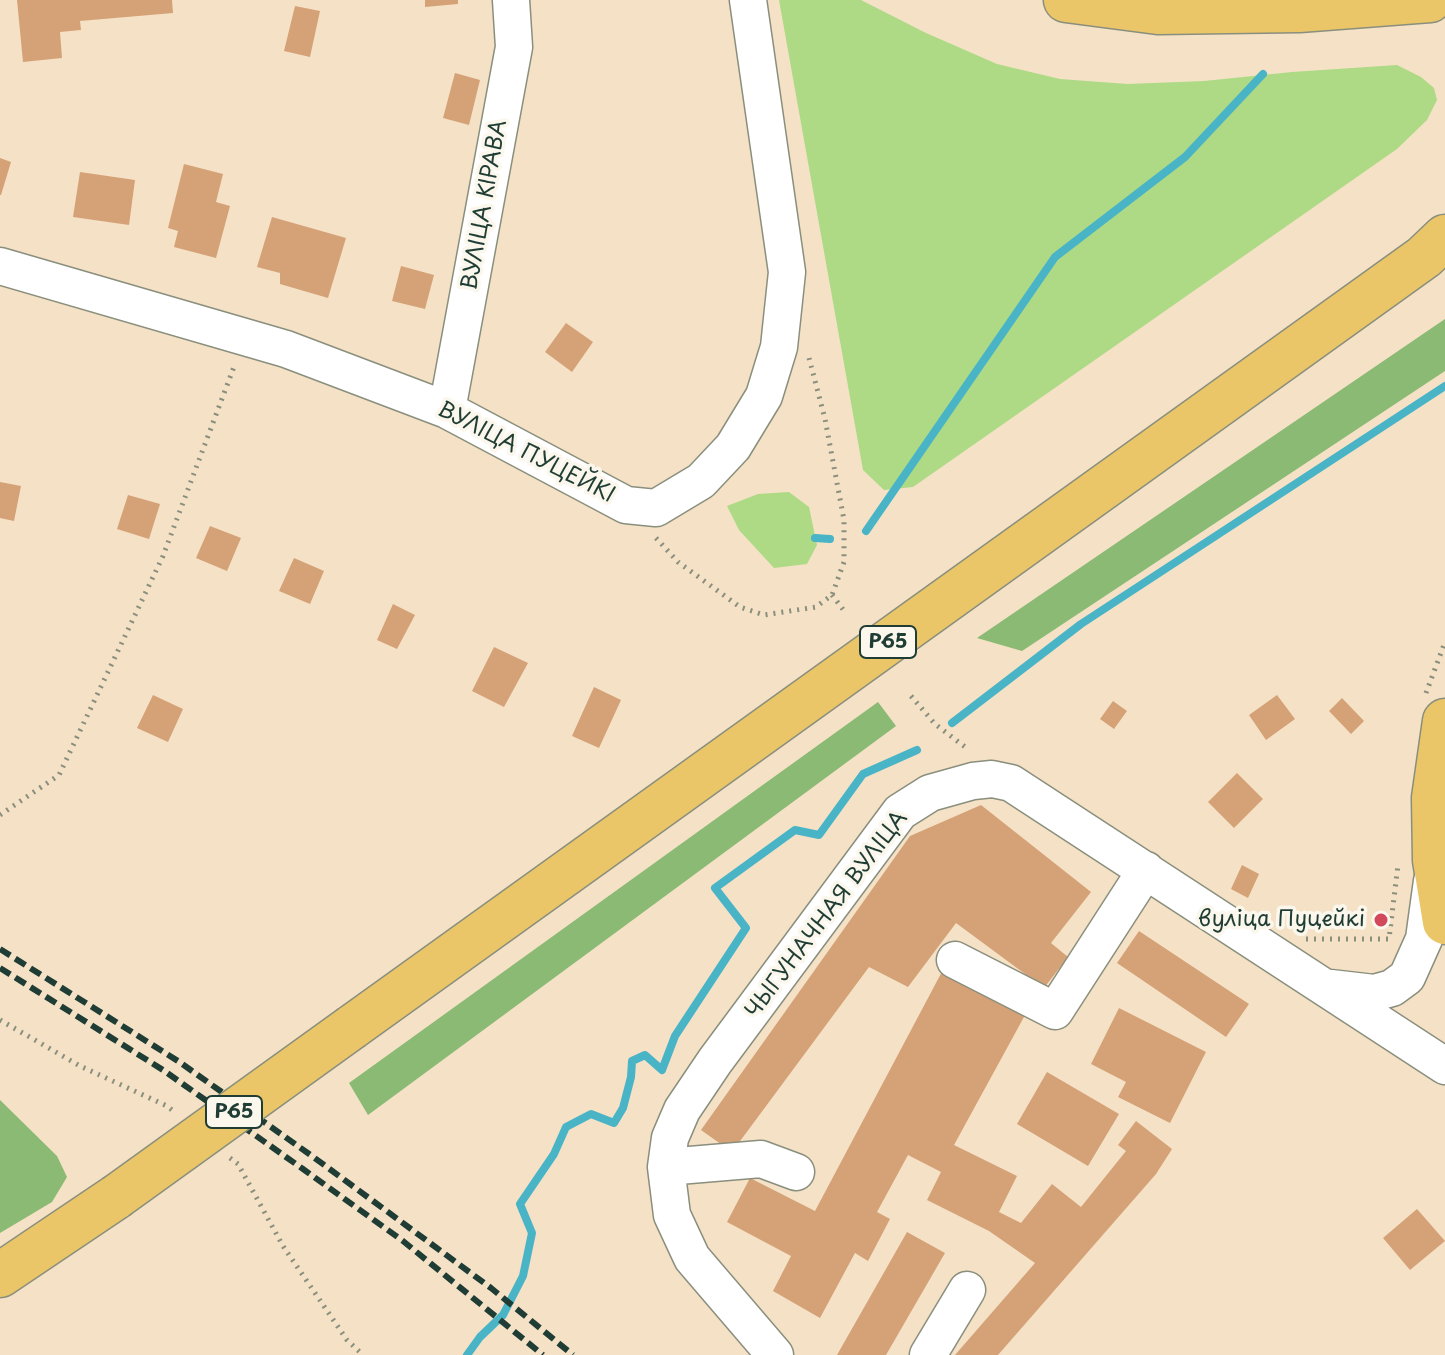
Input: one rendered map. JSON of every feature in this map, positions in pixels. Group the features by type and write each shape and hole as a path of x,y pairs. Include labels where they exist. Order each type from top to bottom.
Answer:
{"main road":[{"path":"1066,0 1158,12 1243,12 1430,0"},
{"path":"1363,6 1445,30"},
{"name":"Р65","path":"0,1275 116,1197 1438,248"},
{"path":"1435,708 1434,798 1416,861 1445,922"}],"street":[{"name":"ВУЛІЦА КІРАВА","path":"447,410 514,47 511,0"},
{"name":"ВУЛІЦА ПУЦЕЙКІ","path":"0,266 245,336 447,410 626,505 656,508 701,481 733,447 764,396 779,347 787,272 748,0"},
{"name":"ЧЫГУНАЧНАЯ ВУЛІЦА","path":"775,1355 692,1258 672,1215 666,1167 670,1138 682,1110 715,1061 900,812 930,793 952,785 992,779 1011,783"},
{"path":"1011,783 1445,1066"},
{"path":"1329,988 1374,993 1392,988 1407,977 1424,939 1416,861"},
{"path":"955,960 1055,1011 1146,870"},
{"path":"666,1167 761,1159 796,1172"},
{"path":"928,1355 967,1290"}],"path":[{"path":"0,815 59,775 163,556 245,336"},
{"path":"626,505 678,562 740,607 764,615 788,613 816,607 832,595 844,562 844,520 825,419 806,345"},
{"path":"832,595 845,612"},
{"path":"1435,708 1445,642"},
{"path":"911,696 935,724 1011,783"},
{"path":"1284,960 1296,939 1389,939 1416,861"}],"green space":[{"path":"779,0 861,0 997,64 1060,79 1128,84 1204,81 1397,65 1421,77 1434,88 1437,100 1427,120 1397,149 913,487 884,490 863,470"},
{"path":"1445,319 1445,371 1022,651 977,638"},
{"path":"789,492 809,507 817,545 807,564 774,568 739,530 727,506 758,494"},
{"path":"878,702 896,726 368,1115 349,1083"},
{"path":"0,1100 57,1156 67,1177 52,1202 0,1233"}],"building":[{"path":"17,0 172,0 173,13 80,21 81,30 60,32 62,58 23,62"},
{"path":"425,0 458,0 458,4 425,7"},
{"path":"295,6 320,11 310,57 284,51"},
{"path":"455,73 480,80 469,125 443,118"},
{"path":"0,158 11,162 1,195 0,195"},
{"path":"184,164 223,174 216,202 230,206 216,258 174,247 178,231 168,228"},
{"path":"80,172 135,180 129,225 73,217"},
{"path":"272,217 346,238 328,298 280,284 280,273 257,267"},
{"path":"401,266 434,275 425,309 392,301"},
{"path":"566,323 593,342 572,372 545,352"},
{"path":"0,482 21,486 14,521 0,518"},
{"path":"128,495 160,504 149,539 117,529"},
{"path":"210,526 241,538 227,571 196,558"},
{"path":"294,558 324,571 310,604 279,591"},
{"path":"393,604 415,615 397,649 377,640"},
{"path":"494,647 528,663 504,707 472,691"},
{"path":"594,687 621,700 599,748 572,736"},
{"path":"153,695 183,709 168,742 137,728"},
{"path":"1277,695 1295,719 1266,740 1249,715"},
{"path":"1342,698 1364,721 1351,734 1329,711"},
{"path":"1113,701 1127,711 1114,729 1100,719"},
{"path":"1237,773 1263,799 1234,828 1208,802"},
{"path":"981,805 1091,892 1051,943 1068,957 1044,988 956,923 908,987 869,967 732,1152 701,1130 910,836"},
{"path":"1242,865 1259,874 1248,898 1231,889"},
{"path":"1139,931 1249,1004 1226,1037 1117,963"},
{"path":"945,966 1030,1006 954,1145 1017,1176 999,1212 1021,1223 1052,1184 1081,1207 1126,1151 1118,1145 1136,1121 1172,1149 1156,1174 998,1355 955,1355 1035,1263 989,1231 927,1200 941,1172 908,1155 877,1212 890,1219 868,1261 855,1253 820,1318 773,1291 791,1256 727,1222 750,1178 815,1211"},
{"path":"1119,1008 1206,1052 1170,1123 1118,1097 1126,1082 1091,1064"},
{"path":"1047,1072 1119,1114 1088,1166 1017,1124"},
{"path":"1417,1209 1445,1241 1410,1270 1383,1238"},
{"path":"907,1232 945,1253 886,1355 837,1355"}],"waterway":[{"path":"866,531 1055,257 1185,157 1263,74"},
{"path":"952,723 1081,624 1445,386"},
{"path":"815,538 830,539"},
{"path":"467,1355 503,1315 523,1276 532,1233 520,1204 554,1154 566,1127 591,1114 614,1123 623,1108 632,1061 645,1055 662,1070 675,1036 746,928 715,888 795,830 819,835 863,774 917,750"}],"railway":[{"path":"0,949 178,1061 491,1288 573,1355"},
{"path":"0,968 163,1070 303,1169 403,1241 543,1355"}],"place":[{"name":"вуліца Пуцейкі","path":"1381,920"}]}
